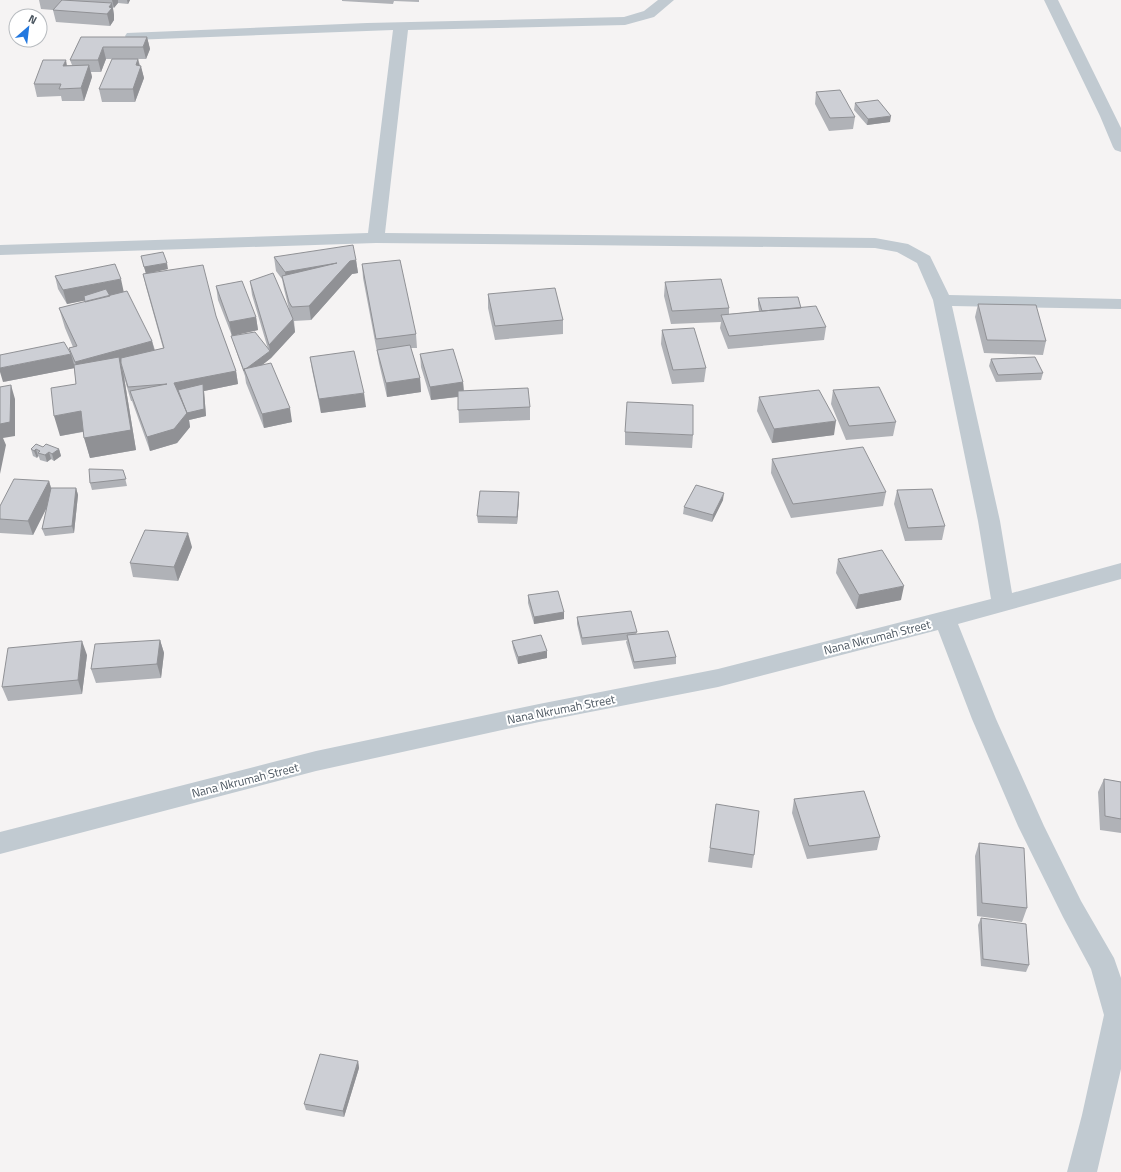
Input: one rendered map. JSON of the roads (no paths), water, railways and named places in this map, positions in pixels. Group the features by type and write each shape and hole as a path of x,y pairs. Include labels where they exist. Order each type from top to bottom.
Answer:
{"street":[{"path":"132,36 219,33 297,28 516,25 625,21 649,14 667,0"},
{"path":"1051,0 1108,116 1121,148"},
{"path":"376,238 401,26"},
{"path":"0,250 376,238 875,243 902,248 924,260 942,300 989,521 1003,603"},
{"path":"942,300 1121,304"},
{"name":"Nana Nkrumah Street","path":"0,843 316,761 539,713 718,678 945,620 1121,571"},
{"path":"945,620 984,719 1031,826 1072,909 1104,967 1118,1015 1097,1115 1082,1172"}]}
